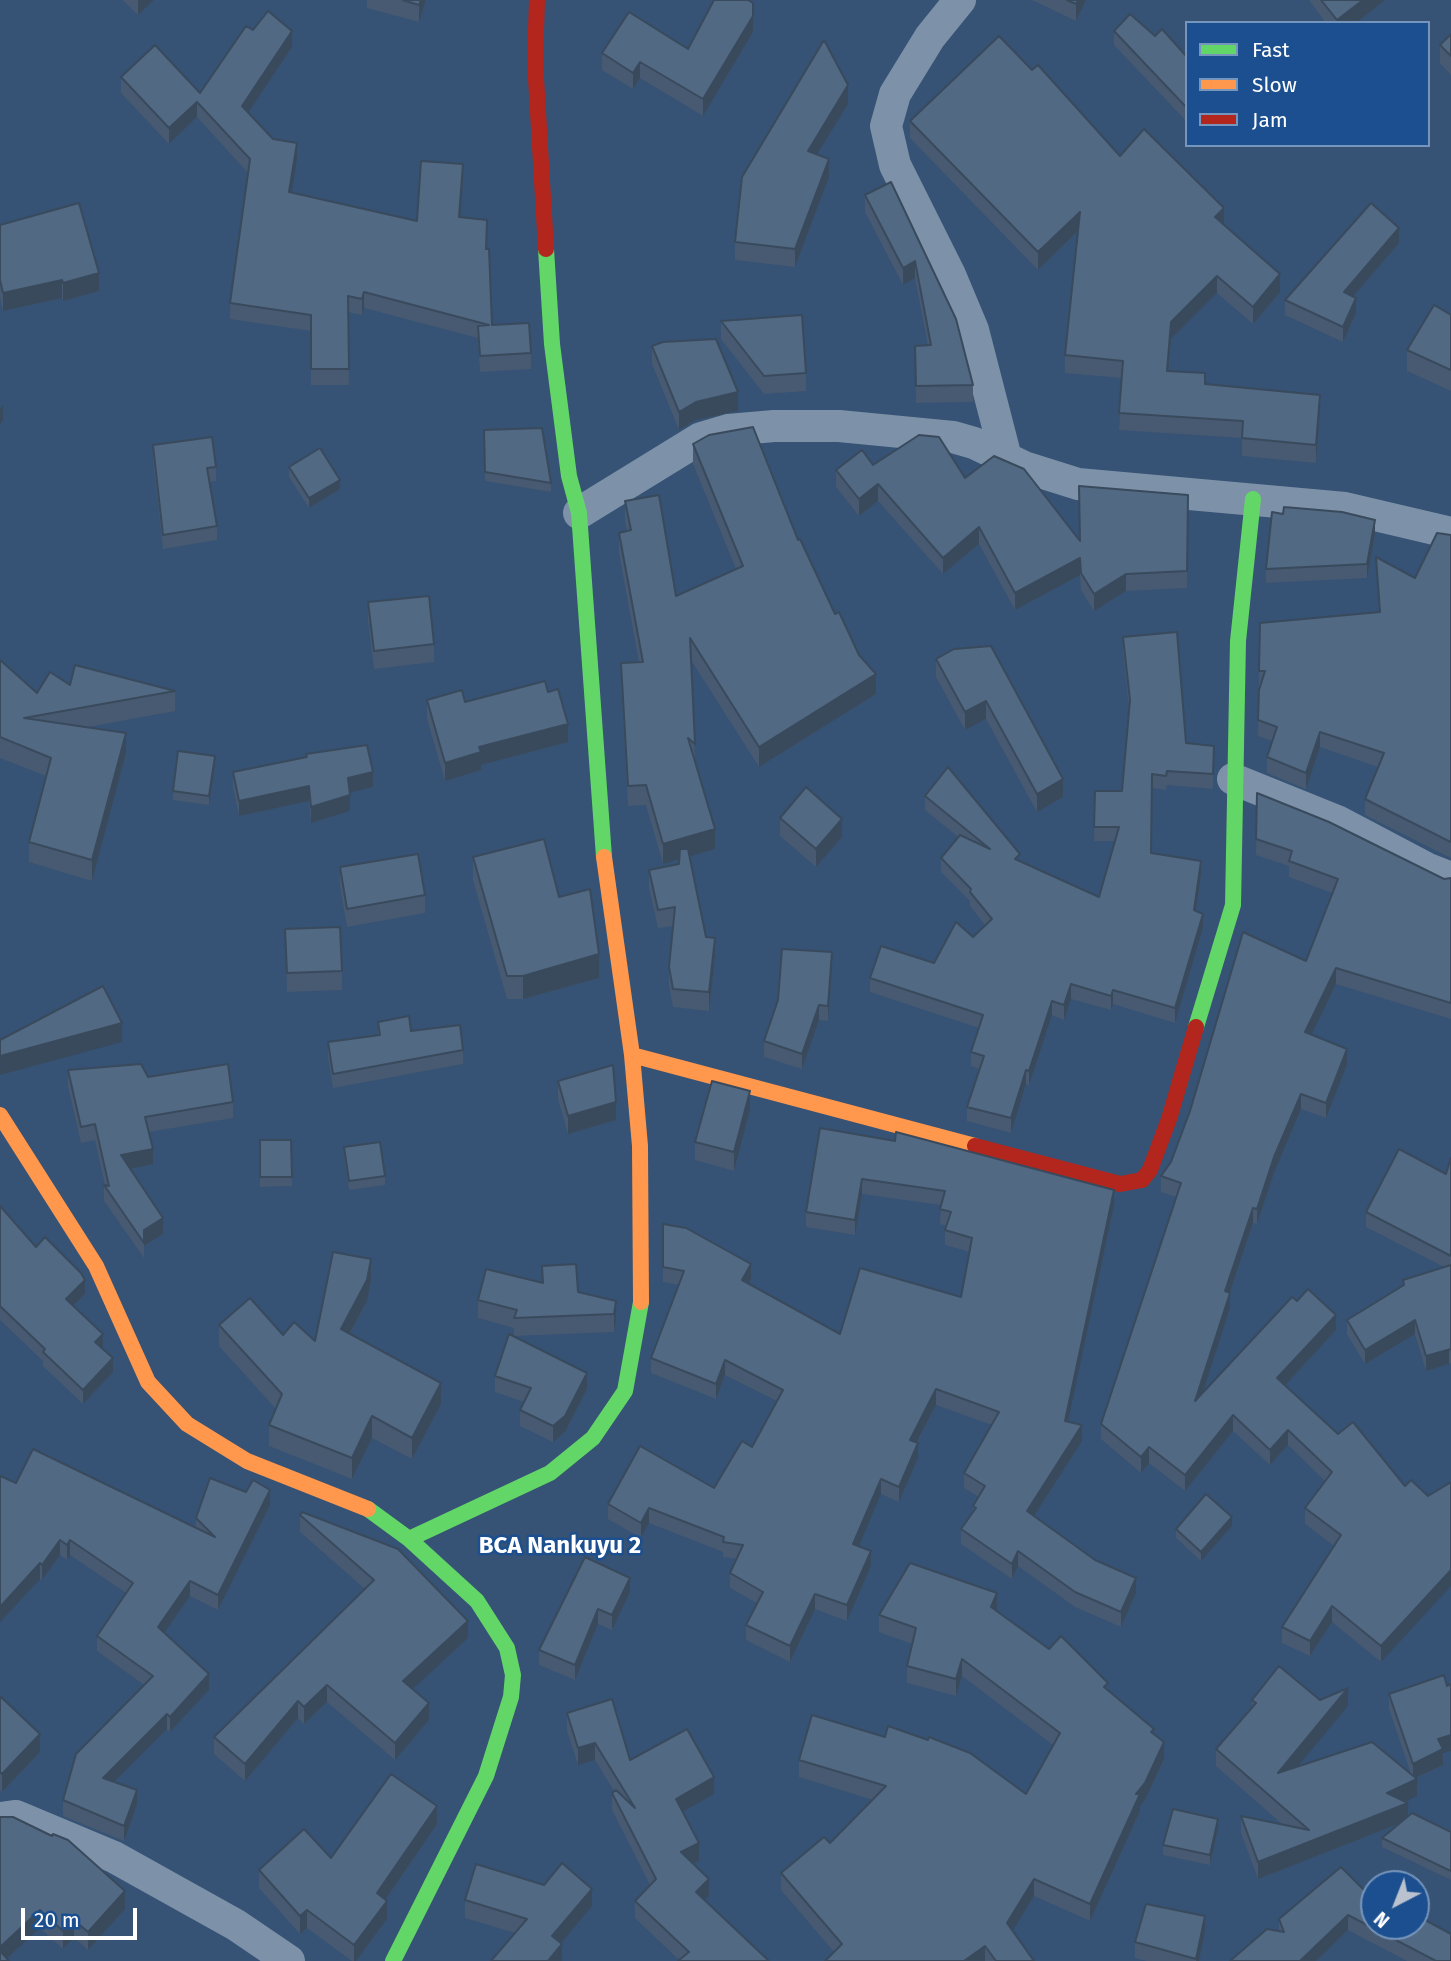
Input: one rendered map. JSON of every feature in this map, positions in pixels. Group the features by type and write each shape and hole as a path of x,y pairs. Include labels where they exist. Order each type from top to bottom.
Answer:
{"street":[{"path":"409,1539 550,1473 593,1438 625,1391 641,1305 640,1146 632,1055 601,836 579,513 569,476 552,344 535,61 537,0"},
{"path":"960,0 930,37 895,94 886,125 895,165 950,275 973,330 1006,458"},
{"path":"579,513 701,439 728,430 774,426 893,430 953,437 1024,467 1077,484 1345,508 1451,533"},
{"path":"632,1055 1120,1184 1134,1184 1150,1170 1226,933 1234,881 1233,779 1238,641 1253,499"},
{"path":"1233,779 1338,821 1451,878"},
{"path":"0,1115 96,1266 148,1382 187,1424 247,1461 372,1511 409,1539 478,1601 508,1648 513,1675 512,1697 486,1776 393,1961"},
{"path":"0,1818 16,1816 114,1857 236,1925 289,1961"}],"building":[{"path":"403,0 421,0 419,5"},
{"path":"714,0 748,0 753,3 753,16 703,99 640,62 633,73 602,53 629,12 688,49"},
{"path":"1321,0 1363,0 1337,20"},
{"path":"268,11 292,31 242,106 273,139 297,143 289,192 417,221 421,161 463,164 459,217 487,220 486,249 489,249 492,325 529,323 531,353 480,356 478,326 489,325 364,292 362,299 348,296 349,369 311,369 311,315 230,303 250,159 197,102 169,128 121,77 155,45 200,93 246,26 253,30"},
{"path":"1130,14 1155,36 1162,29 1185,55 1185,106 1114,31"},
{"path":"1451,34 1451,56 1440,45"},
{"path":"999,36 1032,70 1038,65 1120,156 1144,129 1224,208 1215,217 1280,274 1253,307 1217,276 1171,322 1167,371 1205,373 1205,384 1320,395 1316,445 1242,438 1243,421 1119,413 1123,361 1065,355 1080,212 1038,252 910,121"},
{"path":"824,40 848,85 808,151 829,159 795,249 735,242 742,177"},
{"path":"891,182 956,319 973,385 916,386 915,346 931,345 915,261 903,268 865,195"},
{"path":"79,203 99,273 63,283 62,280 3,293 0,280 0,225"},
{"path":"1371,203 1399,228 1344,292 1356,298 1343,327 1285,300"},
{"path":"1434,305 1451,315 1451,370 1407,350"},
{"path":"802,315 806,373 764,376 721,321"},
{"path":"716,339 738,392 696,402 679,412 652,346 663,342"},
{"path":"753,427 798,540 800,539 835,614 839,612 859,655 876,674 759,747 690,638 695,744 688,738 715,829 663,844 646,785 628,786 621,663 643,662 619,533 631,530 625,501 659,495 676,596 743,566 693,444 709,435"},
{"path":"542,428 551,483 485,472 484,430"},
{"path":"919,435 939,437 965,478 994,456 1024,469 1080,541 1079,486 1188,495 1187,571 1126,574 1094,594 1081,573 1080,558 1015,593 979,527 943,558 878,484 859,499 836,470 862,450 873,465"},
{"path":"212,437 216,467 207,468 217,526 163,535 153,445"},
{"path":"320,448 340,480 309,498 289,467"},
{"path":"1284,507 1342,512 1375,520 1367,564 1266,569 1272,512 1283,514"},
{"path":"1437,533 1451,535 1451,842 1365,799 1384,753 1320,732 1306,773 1267,757 1277,727 1258,720 1259,690 1265,671 1259,671 1260,623 1380,612 1376,557 1415,578"},
{"path":"429,596 434,644 374,651 368,602"},
{"path":"1177,632 1186,743 1214,746 1213,774 1167,771 1166,776 1152,774 1151,853 1201,861 1194,910 1203,914 1175,1008 1113,990 1111,996 1071,984 1064,1005 1052,1001 1011,1118 967,1107 984,1056 971,1052 983,1015 870,978 881,946 934,963 956,922 973,937 992,919 970,892 971,889 941,858 960,835 990,849 925,796 948,767 1020,854 1015,859 1099,897 1119,827 1094,827 1095,791 1122,791 1130,700 1123,637"},
{"path":"991,646 1063,779 1037,794 986,701 965,712 936,659 954,649"},
{"path":"0,660 37,693 50,672 70,685 75,665 175,691 24,718 126,733 92,860 29,842 51,758 0,737"},
{"path":"545,681 548,692 558,689 568,724 479,747 481,752 445,763 427,700 462,690 465,702"},
{"path":"367,745 373,772 348,778 350,795 311,807 309,786 239,801 233,772 307,757 306,754"},
{"path":"178,751 215,756 209,796 173,791"},
{"path":"806,787 842,819 816,849 780,818"},
{"path":"1257,793 1329,822 1444,879 1451,878 1451,1003 1336,968 1305,1032 1347,1049 1326,1103 1301,1094 1274,1157 1257,1209 1253,1208 1225,1291 1230,1293 1195,1401 1292,1297 1297,1301 1308,1289 1336,1315 1277,1378 1338,1434 1353,1422 1405,1486 1411,1480 1428,1496 1451,1482 1451,1570 1381,1646 1332,1606 1310,1641 1282,1627 1341,1535 1305,1508 1332,1472 1288,1430 1270,1450 1233,1415 1185,1475 1149,1447 1141,1457 1101,1424 1181,1183 1161,1176 1171,1162 1190,1111 1243,932 1306,961 1338,879 1289,861 1292,851 1256,839"},
{"path":"544,839 559,897 590,889 599,954 523,976 507,976 473,857"},
{"path":"680,849 688,849 706,937 715,938 709,992 673,989 669,967 675,907 658,910 649,870 679,864"},
{"path":"418,854 425,895 347,909 340,867"},
{"path":"340,927 342,971 287,973 285,929"},
{"path":"782,949 832,952 828,1006 819,1005 802,1054 764,1041 778,1000"},
{"path":"103,986 122,1023 0,1056 0,1040"},
{"path":"409,1016 411,1031 460,1025 463,1050 333,1074 328,1042 380,1035 378,1022"},
{"path":"141,1064 148,1077 228,1064 233,1102 145,1117 153,1149 121,1155 163,1218 144,1230 144,1243 104,1185 109,1186 95,1124 81,1127 68,1070"},
{"path":"613,1065 616,1102 568,1116 558,1081"},
{"path":"712,1081 750,1091 734,1152 695,1142"},
{"path":"820,1128 895,1141 896,1132 1114,1190 1065,1421 1082,1425 1027,1511 1095,1560 1136,1578 1121,1612 1075,1592 1018,1551 1012,1564 961,1529 976,1508 973,1506 985,1486 964,1473 999,1412 936,1389 910,1440 918,1443 899,1487 881,1479 853,1544 871,1551 847,1605 815,1594 790,1646 746,1625 763,1592 730,1573 743,1545 723,1542 724,1537 649,1508 641,1523 608,1504 640,1446 714,1488 742,1441 752,1447 783,1390 725,1360 716,1384 651,1358 684,1271 663,1267 663,1224 686,1228 751,1264 742,1280 840,1334 860,1268 961,1297 972,1238 945,1230 951,1212 940,1209 945,1191 862,1179 855,1220 806,1212"},
{"path":"260,1140 291,1140 292,1177 260,1177"},
{"path":"380,1142 385,1176 349,1181 344,1147"},
{"path":"1399,1149 1446,1174 1451,1158 1451,1256 1366,1212"},
{"path":"0,1206 36,1247 45,1237 85,1280 66,1299 103,1334 95,1342 113,1358 83,1390 0,1306"},
{"path":"333,1252 371,1259 367,1280 341,1329 441,1383 412,1438 372,1416 352,1458 269,1425 282,1394 219,1325 250,1298 283,1335 294,1322 315,1341"},
{"path":"576,1264 578,1292 616,1301 614,1314 514,1318 517,1310 478,1300 486,1269 543,1283 542,1266"},
{"path":"1451,1265 1451,1349 1426,1356 1415,1320 1365,1350 1347,1320 1404,1285 1403,1280"},
{"path":"509,1334 587,1373 565,1416 553,1426 520,1410 531,1388 495,1376"},
{"path":"33,1449 215,1537 196,1518 210,1478 246,1492 253,1480 270,1490 218,1595 190,1581 158,1627 209,1674 170,1717 167,1714 103,1778 137,1790 124,1826 63,1800 76,1754 153,1676 97,1636 133,1583 70,1540 67,1545 60,1540 42,1565 40,1563 0,1607 0,1476 16,1483"},
{"path":"1206,1494 1232,1517 1201,1552 1176,1529"},
{"path":"302,1512 398,1549 468,1621 403,1681 429,1703 395,1743 327,1685 304,1707 298,1701 245,1764 214,1737 374,1580 300,1515"},
{"path":"585,1557 630,1578 612,1615 598,1609 575,1665 539,1650"},
{"path":"910,1563 997,1593 991,1607 1049,1649 1061,1636 1108,1683 1104,1687 1154,1729 1151,1732 1164,1742 1145,1783 1136,1794 1140,1794 1090,1904 1034,1879 1007,1923 1034,1961 996,1961 985,1946 964,1961 825,1961 842,1944 781,1873 824,1837 830,1843 886,1786 799,1760 812,1715 885,1737 888,1726 928,1740 929,1737 970,1753 1026,1794 1060,1733 962,1659 956,1679 907,1666 916,1628 879,1615"},
{"path":"1279,1666 1320,1700 1348,1688 1278,1773 1372,1742 1417,1779 1387,1793 1408,1803 1258,1862 1241,1816 1309,1830 1216,1749 1256,1703 1252,1700"},
{"path":"1444,1675 1447,1686 1451,1684 1451,1735 1438,1739 1443,1749 1413,1764 1389,1694"},
{"path":"0,1696 40,1734 2,1774 0,1772"},
{"path":"612,1699 630,1760 687,1729 714,1777 676,1799 699,1843 681,1852 709,1879 696,1892 769,1961 678,1961 689,1952 635,1901 656,1879 612,1793 616,1790 635,1808 595,1743 578,1748 567,1713"},
{"path":"391,1774 437,1806 377,1893 387,1901 354,1945 307,1910 300,1916 259,1870 304,1829 331,1858"},
{"path":"1173,1809 1218,1819 1210,1855 1163,1845"},
{"path":"1412,1813 1451,1832 1451,1871 1382,1838"},
{"path":"0,1817 13,1817 52,1836 53,1834 68,1840 125,1891 88,1932 74,1920 63,1931 40,1910 0,1947"},
{"path":"562,1863 592,1889 552,1936 562,1944 548,1961 491,1961 527,1919 465,1900 476,1864 544,1885"},
{"path":"1341,1867 1360,1886 1360,1921 1348,1915 1300,1961 1230,1961 1267,1929 1284,1932 1279,1919"},
{"path":"1146,1904 1205,1916 1196,1959 1135,1942"},
{"path":"1430,1923 1451,1934 1451,1961 1436,1961 1396,1940 1430,1940"},
{"path":"0,1951 9,1961 0,1961"}],"traffic: fast":[{"path":"546,249 552,344 569,476 579,513 604,857"},
{"path":"1196,1027 1233,905 1238,641 1253,499"},
{"path":"409,1539 550,1473 593,1438 625,1391 641,1302"},
{"path":"368,1509 409,1539 477,1601 507,1648 513,1675 511,1697 486,1776 393,1961"}],"traffic: slow":[{"path":"604,857 632,1055 640,1146 641,1302"},
{"path":"632,1055 975,1146"},
{"path":"0,1115 96,1266 148,1382 187,1424 247,1461 368,1509"}],"traffic: jam":[{"path":"537,0 535,61 546,249"},
{"path":"975,1146 1120,1184 1142,1180 1150,1170 1169,1119 1196,1027"}],"district":[{"name":"BCA Nankuyu 2","path":"560,1546"}]}
